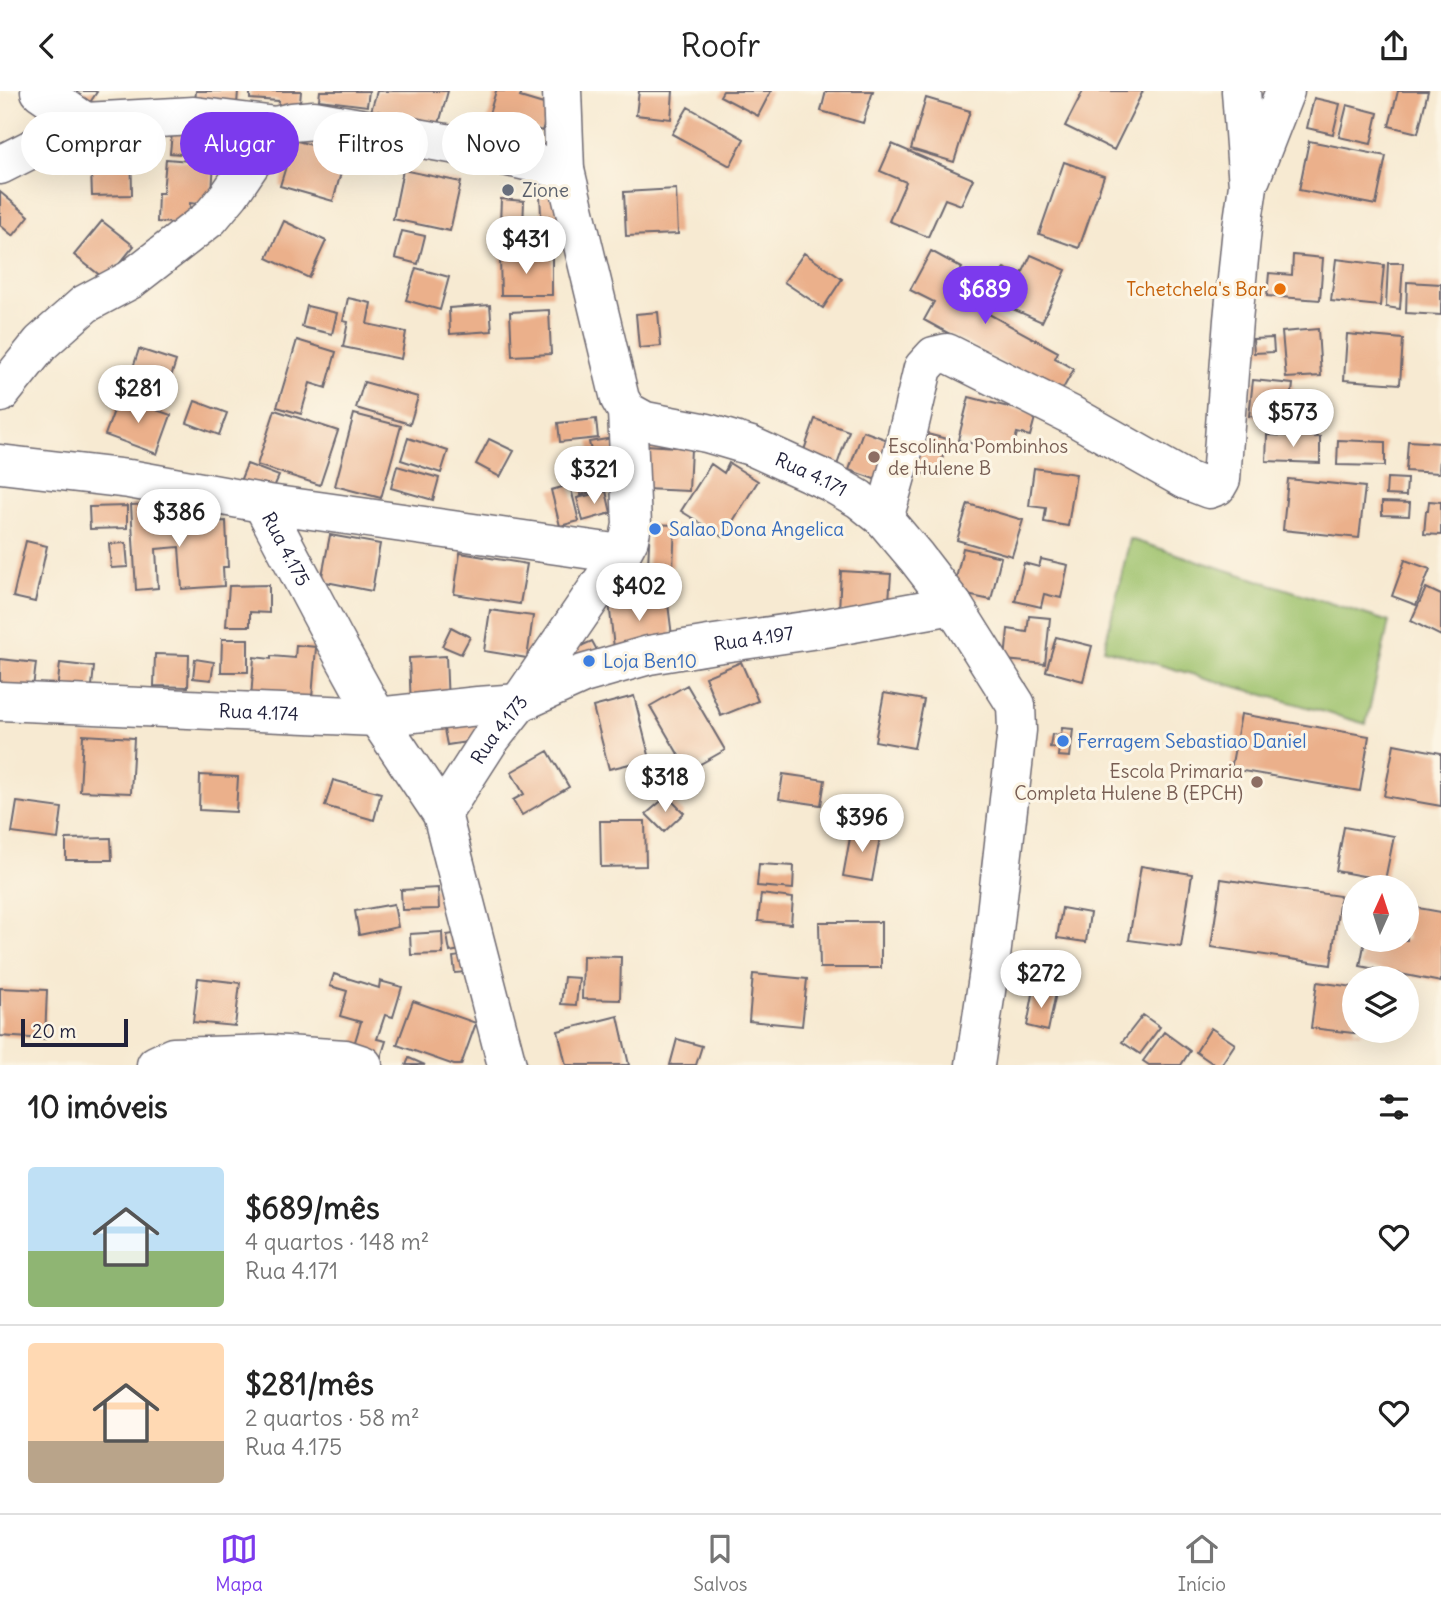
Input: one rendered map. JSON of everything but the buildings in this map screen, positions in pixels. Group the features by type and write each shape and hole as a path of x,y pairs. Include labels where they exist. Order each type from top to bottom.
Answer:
{"street":[{"path":"40,91 70,112"},
{"name":"Rua 4.173","path":"442,814 489,741 519,703 621,554 632,525 627,411 620,399 565,170 562,91"},
{"path":"884,519 923,368 934,356 947,353 1072,415 1186,480 1209,489 1217,486 1221,479 1233,320 1248,186 1241,91"},
{"path":"1248,186 1284,91"},
{"path":"299,117 314,106 457,145 565,170"},
{"path":"0,165 21,154"},
{"path":"0,396 41,343 85,304 130,279 210,218 243,175"},
{"name":"Rua 4.171","path":"627,411 645,421 708,433 751,446 830,482 859,499 884,519 953,605 1016,705 1017,730 991,957 975,1065"},
{"name":"Rua 4.175","path":"0,464 129,479 262,503 377,717 442,814"},
{"path":"262,503 621,554"},
{"name":"Rua 4.197","path":"519,703 583,674 649,656 953,605"},
{"name":"Rua 4.174","path":"0,701 377,717 519,703"},
{"path":"442,814 507,1065"},
{"path":"156,1065 173,1057 271,1054 345,1059 363,1065"}],"green space":[{"path":"1130,539 1389,622 1366,724 1104,649"}],"place":[{"name":"Zione","path":"508,190"},
{"name":"Tchetchela's Bar","path":"1280,289"},
{"name":"Escolinha Pombinhos de Hulene B","path":"874,457"},
{"name":"Salao Dona Angelica","path":"655,529"},
{"name":"Loja Ben10","path":"589,661"},
{"name":"Ferragem Sebastiao Daniel","path":"1063,741"},
{"name":"Escola Primaria Completa Hulene B (EPCH)","path":"1257,782"}]}
